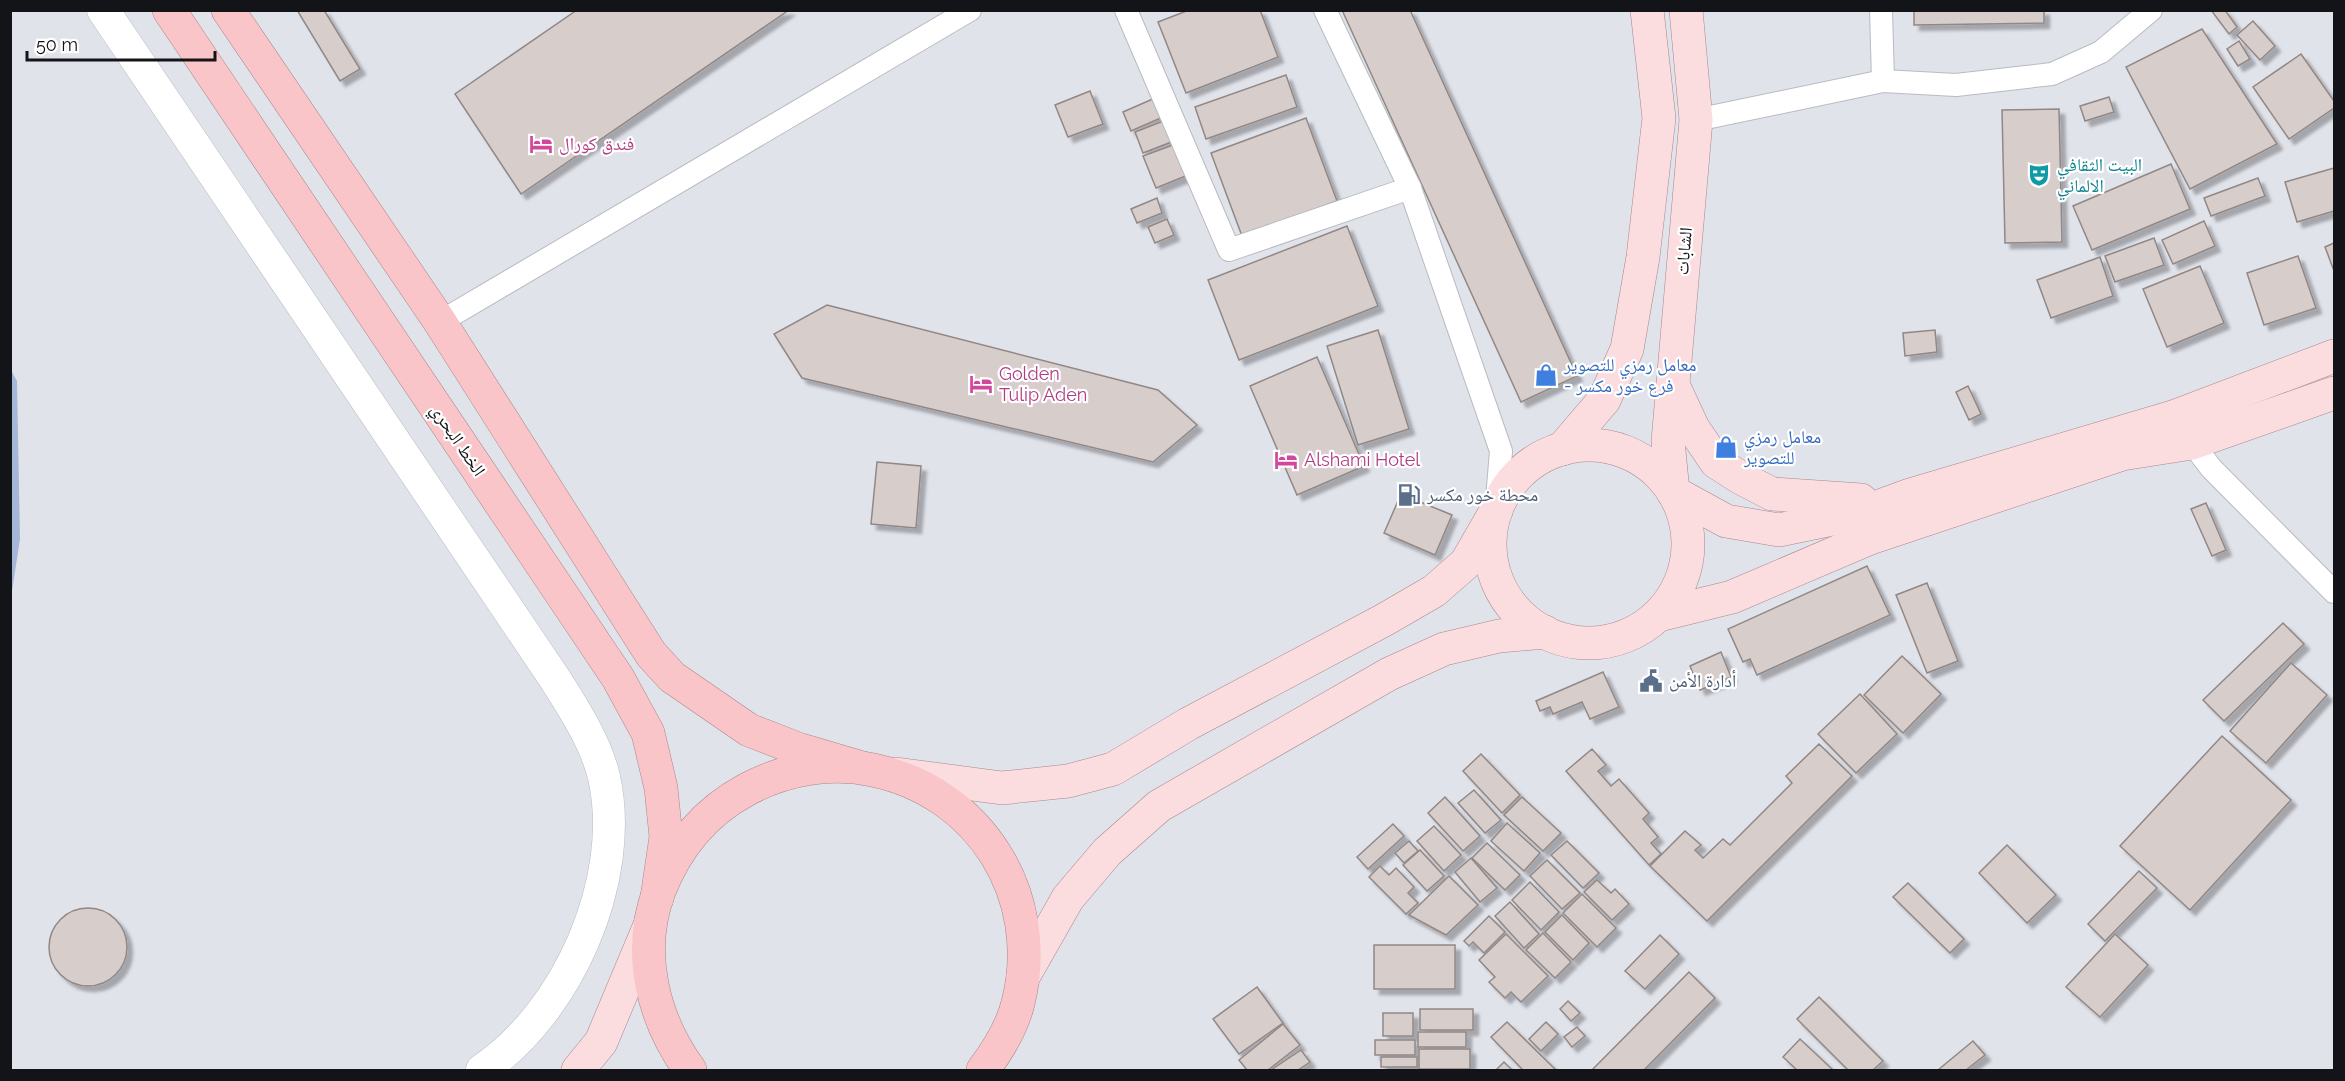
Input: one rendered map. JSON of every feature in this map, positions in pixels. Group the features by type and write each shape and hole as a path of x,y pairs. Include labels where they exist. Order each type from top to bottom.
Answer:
{"highway":[{"name":"الخط البحري","path":"169,10 618,678 644,724 661,788 666,837 654,911"},
{"path":"228,10 440,322 651,654 672,677 748,730 798,748 911,781 935,794 957,809 977,828 993,849 1007,873 1021,915 1025,951 1018,1004 1009,1029 983,1071"},
{"path":"690,1071 664,1029 650,977 648,950 654,911 666,874 679,851 713,812 734,796 757,783 781,774 824,767 872,770"}],"main road":[{"path":"1562,449 1604,400 1627,349 1643,257 1659,118 1647,10"},
{"name":"الشابات","path":"1673,492 1668,441 1671,381 1696,120 1686,10"},
{"path":"1659,615 1732,597 1870,538 2118,445 2176,416 2334,356"},
{"path":"1671,381 1693,428 1716,462 1772,494 1861,500 1910,495"},
{"path":"1673,492 1726,521 1779,530 1861,513 1910,495 2118,445 2192,443 2334,393"},
{"path":"872,770 1002,788 1068,781 1113,768 1188,724 1434,591 1466,563 1496,511 1503,494 1514,479 1544,456 1562,449 1598,446 1633,456 1662,477 1682,508 1687,527 1686,564 1671,599 1659,615 1642,627 1624,637 1605,642 1584,643 1564,639 1527,622 1513,608 1501,590 1493,572 1490,551 1491,531 1496,511"},
{"path":"1023,977 1068,898 1107,852 1159,806 1389,674 1444,649 1499,636 1545,632"},
{"path":"578,1071 601,1041 654,911"}],"street":[{"path":"103,10 555,680 591,743 604,777 609,818 606,856 600,895 588,932 571,967 544,1009 524,1034 482,1071"},
{"path":"440,322 970,10"},
{"path":"1126,10 1229,250 1410,188"},
{"path":"1324,10 1410,188 1501,451 1496,511"},
{"path":"1881,10 1883,81"},
{"path":"1696,120 1883,81 1956,85 2052,74 2101,52 2151,10"},
{"path":"2192,443 2211,468 2334,592"}],"water":[{"path":"11,370 17,381 20,539 11,598"}],"building":[{"path":"297,10 324,10 360,69 340,81"},
{"name":"فندق كورال","path":"577,10 789,10 521,194 455,94"},
{"path":"1189,10 1260,10 1278,57 1186,93 1158,22"},
{"path":"1342,10 1410,10 1577,376 1521,402"},
{"path":"1914,10 2044,10 2044,23 1914,25"},
{"path":"2211,10 2225,10 2237,27 2229,34"},
{"path":"2253,21 2275,46 2260,60 2237,35"},
{"path":"2202,29 2277,144 2190,189 2126,67"},
{"path":"2239,41 2250,59 2238,66 2227,49"},
{"path":"2301,54 2334,101 2334,108 2289,139 2253,87"},
{"path":"1286,75 1297,107 1206,139 1195,107"},
{"path":"1090,91 1103,124 1068,137 1055,105"},
{"path":"2109,97 2114,112 2085,121 2080,106"},
{"path":"1155,98 1163,117 1131,131 1123,112"},
{"path":"2059,109 2062,242 2005,243 2002,110"},
{"path":"1306,118 1337,201 1242,236 1211,153"},
{"path":"1166,120 1174,141 1143,153 1135,132"},
{"path":"1181,142 1193,173 1156,188 1143,156"},
{"path":"2171,164 2190,209 2092,250 2073,206"},
{"path":"2334,168 2334,211 2297,222 2285,182"},
{"path":"2258,178 2265,196 2211,216 2204,198"},
{"path":"1157,198 1162,213 1137,223 1131,209"},
{"path":"1167,219 1174,235 1155,243 1148,227"},
{"path":"2204,221 2215,246 2173,264 2162,240"},
{"path":"1347,226 1378,306 1239,360 1208,280"},
{"path":"2154,238 2164,265 2115,282 2105,256"},
{"path":"2334,243 2334,271 2325,247"},
{"path":"2298,256 2316,308 2264,325 2247,273"},
{"path":"2100,257 2113,296 2051,318 2037,280"},
{"path":"2200,266 2224,323 2167,347 2143,289"},
{"name":"Golden Tulip Aden","path":"827,305 1158,390 1197,425 1153,462 802,378 774,334"},
{"path":"1378,330 1409,429 1358,445 1327,346"},
{"path":"1935,330 1937,352 1905,356 1903,333"},
{"path":"1317,357 1364,466 1297,495 1250,386"},
{"path":"1968,386 1981,414 1969,420 1956,392"},
{"path":"877,462 921,466 916,528 871,524"},
{"path":"1401,494 1452,515 1435,555 1384,533"},
{"path":"2206,503 2226,550 2212,556 2191,509"},
{"path":"1867,566 1890,615 1757,675 1750,659 1743,662 1728,629"},
{"path":"1927,583 1958,661 1927,673 1896,595"},
{"path":"2283,623 2304,644 2224,721 2203,700"},
{"path":"1721,652 1731,677 1700,690 1690,666"},
{"path":"1902,656 1941,694 1903,733 1864,695"},
{"path":"2291,663 2327,695 2266,763 2230,731"},
{"path":"1603,672 1619,707 1590,719 1582,702 1553,714 1550,707 1540,711 1536,701"},
{"path":"1860,694 1897,734 1856,773 1818,734"},
{"path":"2222,736 2291,800 2190,910 2120,846"},
{"path":"1819,744 1852,776 1707,921 1650,866 1685,831 1701,845 1695,850 1703,858 1723,839 1730,845 1792,783 1786,776"},
{"path":"1592,749 1606,765 1598,771 1611,786 1619,779 1649,813 1643,819 1658,837 1651,843 1661,854 1649,865 1566,771"},
{"path":"1481,754 1520,795 1502,813 1463,771"},
{"path":"1474,790 1501,820 1485,833 1458,803"},
{"path":"1445,797 1480,836 1463,851 1428,813"},
{"path":"1522,797 1561,833 1543,851 1504,815"},
{"path":"1507,823 1540,853 1524,871 1491,841"},
{"path":"1393,824 1404,836 1368,869 1357,857"},
{"path":"1434,826 1461,855 1444,871 1417,841"},
{"path":"1409,841 1418,851 1404,863 1395,853"},
{"path":"1567,841 1599,873 1583,888 1551,855"},
{"path":"1487,843 1520,875 1505,890 1472,858"},
{"path":"2007,845 2056,895 2027,923 1979,873"},
{"path":"1420,850 1444,876 1427,891 1403,865"},
{"path":"1471,858 1497,888 1480,902 1455,872"},
{"path":"1547,860 1580,893 1562,909 1530,876"},
{"path":"1380,866 1389,875 1396,868 1414,887 1408,893 1418,903 1406,914 1369,877"},
{"path":"2139,871 2157,888 2105,941 2088,924"},
{"path":"1449,876 1478,905 1446,935 1409,915"},
{"path":"1597,880 1611,893 1615,889 1629,904 1612,920 1584,892"},
{"path":"1530,882 1559,912 1541,930 1512,900"},
{"path":"1908,883 1964,939 1950,953 1893,897"},
{"path":"1582,894 1616,928 1597,947 1563,913"},
{"path":"1510,902 1539,934 1524,948 1495,916"},
{"path":"80,908 96,908 110,914 121,925 127,939 127,955 121,969 110,980 96,986 80,986 66,980 55,969 49,955 49,939 55,925 66,914"},
{"path":"1562,915 1589,943 1573,960 1545,932"},
{"path":"1489,916 1505,932 1484,953 1473,942 1469,946 1464,941"},
{"path":"1543,933 1571,962 1555,978 1526,950"},
{"path":"1506,934 1548,976 1521,1002 1511,992 1505,998 1489,982 1495,977 1479,960"},
{"path":"2115,934 2148,965 2100,1017 2066,987"},
{"path":"1660,935 1679,954 1645,989 1625,971"},
{"path":"1374,945 1455,945 1455,989 1374,989"},
{"path":"1689,972 1715,998 1644,1070 1592,1070"},
{"path":"1257,987 1283,1023 1239,1054 1213,1019"},
{"path":"1819,997 1883,1061 1873,1070 1848,1070 1797,1019"},
{"path":"1568,1001 1580,1013 1571,1021 1560,1009"},
{"path":"1420,1009 1473,1009 1473,1030 1420,1030"},
{"path":"1383,1013 1413,1013 1413,1036 1383,1036"},
{"path":"1507,1022 1556,1070 1523,1070 1491,1037"},
{"path":"1546,1022 1558,1034 1541,1051 1529,1039"},
{"path":"1283,1024 1300,1045 1268,1070 1247,1070 1239,1060"},
{"path":"1577,1027 1585,1036 1572,1047 1564,1037"},
{"path":"1418,1032 1466,1032 1466,1047 1418,1047"},
{"path":"1800,1039 1833,1070 1797,1070 1783,1057"},
{"path":"1375,1040 1415,1040 1415,1055 1375,1055"},
{"path":"1973,1041 1985,1055 1966,1070 1938,1070"},
{"path":"1419,1049 1470,1049 1470,1069 1419,1069"},
{"path":"1301,1050 1310,1062 1298,1070 1271,1070"},
{"path":"1381,1057 1417,1057 1417,1067 1381,1067"},
{"path":"1504,1062 1512,1070 1496,1070"}],"place":[{"name":"فندق كورال","path":"541,144"},
{"name":"البيت الثقافي الالماني","path":"2039,175"},
{"name":"معامل رمزي للتصوير - فرع خور مكسر","path":"1546,375"},
{"name":"Golden Tulip Aden","path":"981,384"},
{"name":"معامل رمزي للتصوير","path":"1726,447"},
{"name":"Alshami Hotel","path":"1286,460"},
{"name":"محطة خور مكسر","path":"1409,495"},
{"name":"أدارة الأمن","path":"1651,681"}]}
